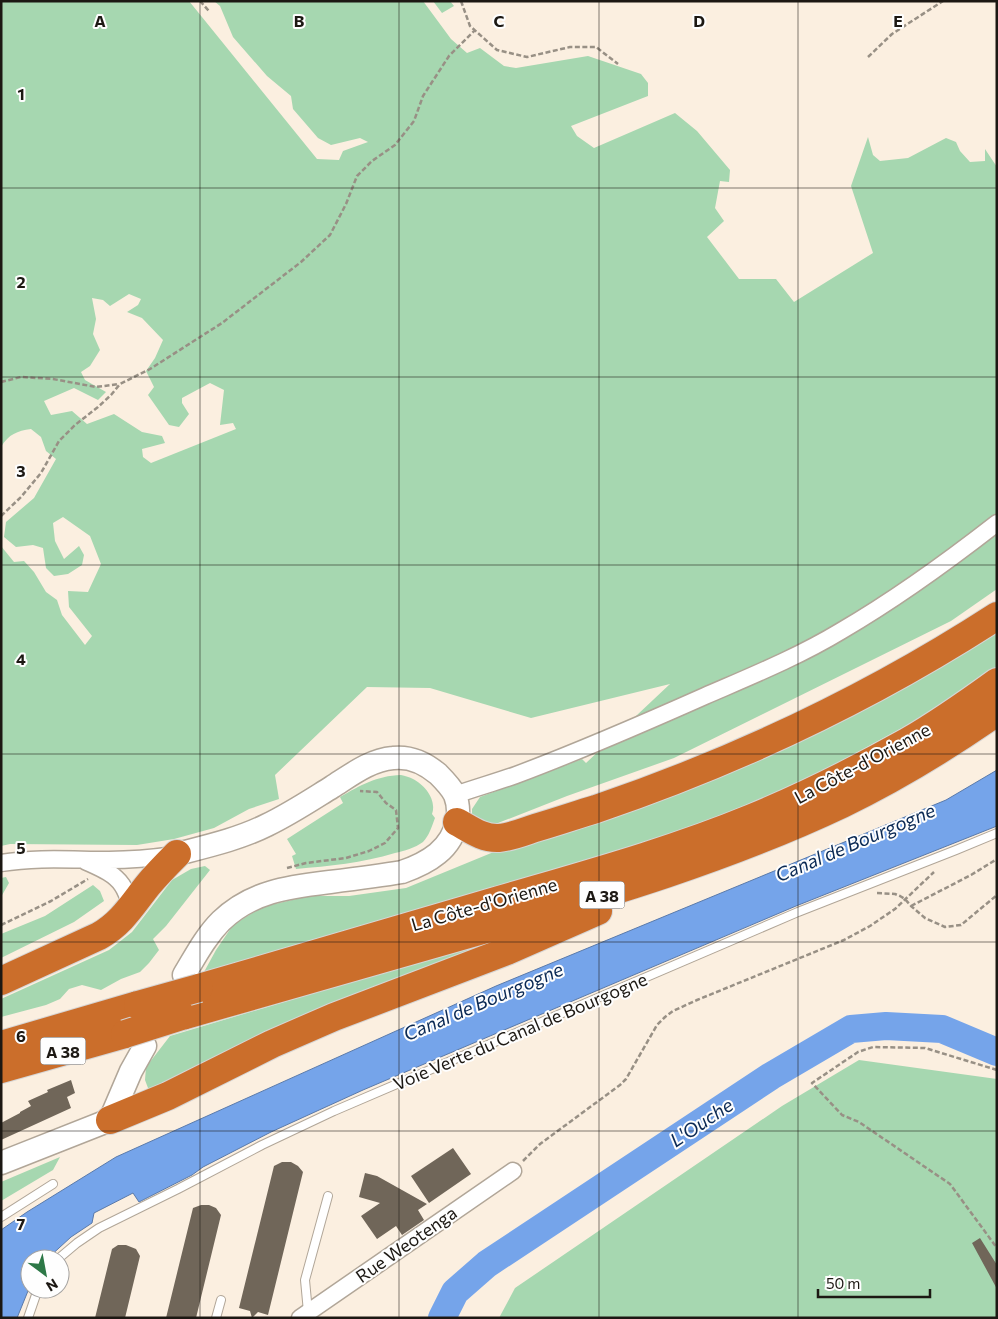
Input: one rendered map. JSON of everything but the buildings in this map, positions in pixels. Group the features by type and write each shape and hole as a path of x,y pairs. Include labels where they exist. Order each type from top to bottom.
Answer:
{"highway":[{"path":"457,822 481,835 490,837 507,836 616,802 684,777 757,746 833,710 899,674 997,616"},
{"name":"La Côte-d'Orienne","path":"1,1044 138,1005 191,982 610,867 694,840 804,795 856,769 908,741 958,710 997,682"},
{"name":"La Côte-d'Orienne","path":"1,1069 135,1040 182,1016 593,898 734,850 844,803 896,775 997,712"},
{"path":"110,1120 168,1096 272,1044 334,1017 506,951 788,828"},
{"path":"1,981 99,936 114,926 160,870 177,854"}],"main road":[{"path":"177,854 223,842 267,825 363,768 384,759 403,758 424,764 441,778 455,795 458,811 454,832 443,850 432,859 416,867 382,876 290,887 268,893 230,913 208,936 191,982"},
{"path":"1,1163 110,1120 131,1071 135,1040"}],"street":[{"path":"455,795 514,776 560,758 805,651 885,605 940,567 997,523"},
{"path":"1,863 49,858 134,859 177,854"},
{"path":"81,859 104,870 120,882 131,907"},
{"name":"Rue Weotenga","path":"304,1315 513,1171"}],"lane":[{"name":"Voie Verte du Canal de Bourgogne","path":"70,1249 100,1228 262,1145 334,1111 771,924 997,833"},
{"path":"1,1217 53,1184"},
{"path":"304,1315 305,1280 328,1196"},
{"path":"28,1318 35,1299"},
{"path":"216,1318 221,1300"}],"path":[{"path":"200,1 210,11"},
{"path":"461,1 470,26 497,50 527,57 570,47 596,48 618,64"},
{"path":"868,57 892,34 942,1"},
{"path":"1,382 21,377 53,379 96,387 120,384 150,369 222,323 301,262 330,235 346,204 357,176 395,145 414,121 423,96 449,56 475,30"},
{"path":"1,516 21,497 41,472 59,442 75,425 98,408 120,384"},
{"path":"513,1171 540,1144 626,1079 657,1025 673,1011 844,940 870,926 895,909 956,850"},
{"path":"911,906 971,875 997,859"},
{"path":"1,925 51,901 104,870"},
{"path":"844,894 895,894 905,899 925,918 946,927 961,925 997,895"},
{"path":"997,1070 925,1048 873,1047 858,1052 812,1083 842,1115 860,1122 950,1184 997,1248"}],"green space":[{"path":"1,1 189,1 317,159 339,160 343,151 368,142 360,138 331,145 318,138 293,109 291,96 267,76 233,37 220,6 214,1 423,1 451,39 467,53 480,48 504,66 516,68 588,56 641,74 648,83 648,96 571,126 577,136 594,148 675,113 697,131 730,170 729,182 720,181 715,208 724,221 707,237 739,279 776,279 794,302 873,253 851,186 868,137 873,155 880,161 908,158 946,138 956,142 960,151 970,162 985,161 985,149 997,167 997,589 951,621 674,758 567,796 488,827 472,820 472,809 480,797 582,759 586,763 670,684 531,718 430,688 367,687 275,775 279,799 249,809 214,828 174,839 137,845 10,844 1,846 1,546 14,562 24,561 34,572 46,592 57,600 62,615 85,645 92,636 69,607 68,591 88,592 101,564 90,536 63,517 53,523 55,541 64,559 79,546 84,555 82,565 68,574 54,576 46,568 43,548 33,545 16,547 4,537 6,522 34,498 56,459 46,451 41,437 31,429 14,434 1,447","holes":["129,294 141,299 138,305 127,312 142,318 163,340 155,358 146,371 154,387 148,395 169,425 179,427 189,414 182,403 182,398 210,383 224,390 220,425 233,423 236,429 151,463 143,457 142,449 165,443 162,436 142,432 114,414 87,424 72,411 51,415 44,401 74,388 98,400 106,392 85,380 81,372 90,366 100,350 93,334 96,319 92,298 103,300 110,306"]},
{"path":"433,1 450,1 454,6 442,13"},
{"path":"997,624 997,666 942,706 834,765 749,807 647,842 204,972 233,925 262,907 309,896 349,896 406,888 501,849"},
{"path":"401,775 410,778 426,789 433,803 432,814 435,818 429,834 423,842 406,850 358,862 296,869 292,856 296,854 287,839 343,803 340,797 376,779"},
{"path":"205,866 210,870 166,926 153,939 159,950 140,972 121,979 101,990 82,985 69,989 60,999 46,1005 1,1017 1,999 109,950 132,932 172,880 191,869"},
{"path":"6,877 9,883 1,897 1,878"},
{"path":"93,885 100,891 104,901 74,922 1,958 1,934 45,916"},
{"path":"498,938 500,941 156,1091 148,1088 145,1080 146,1067 170,1036"},
{"path":"859,1060 997,1079 997,1318 499,1318 515,1288 782,1106"},
{"path":"60,1157 53,1170 1,1201 1,1182"}],"water":[{"name":"Canal de Bourgogne","path":"997,770 997,826 796,906 363,1090 271,1132 139,1202 133,1193 94,1213 92,1223 71,1237 58,1249 20,1249 20,1299 25,1299 17,1318 1,1318 1,1230 116,1157 496,986 946,800"}],"waterway":[{"name":"L'Ouche","path":"442,1318 455,1292 487,1264 771,1076 851,1029 886,1026 942,1029 997,1052"}]}
